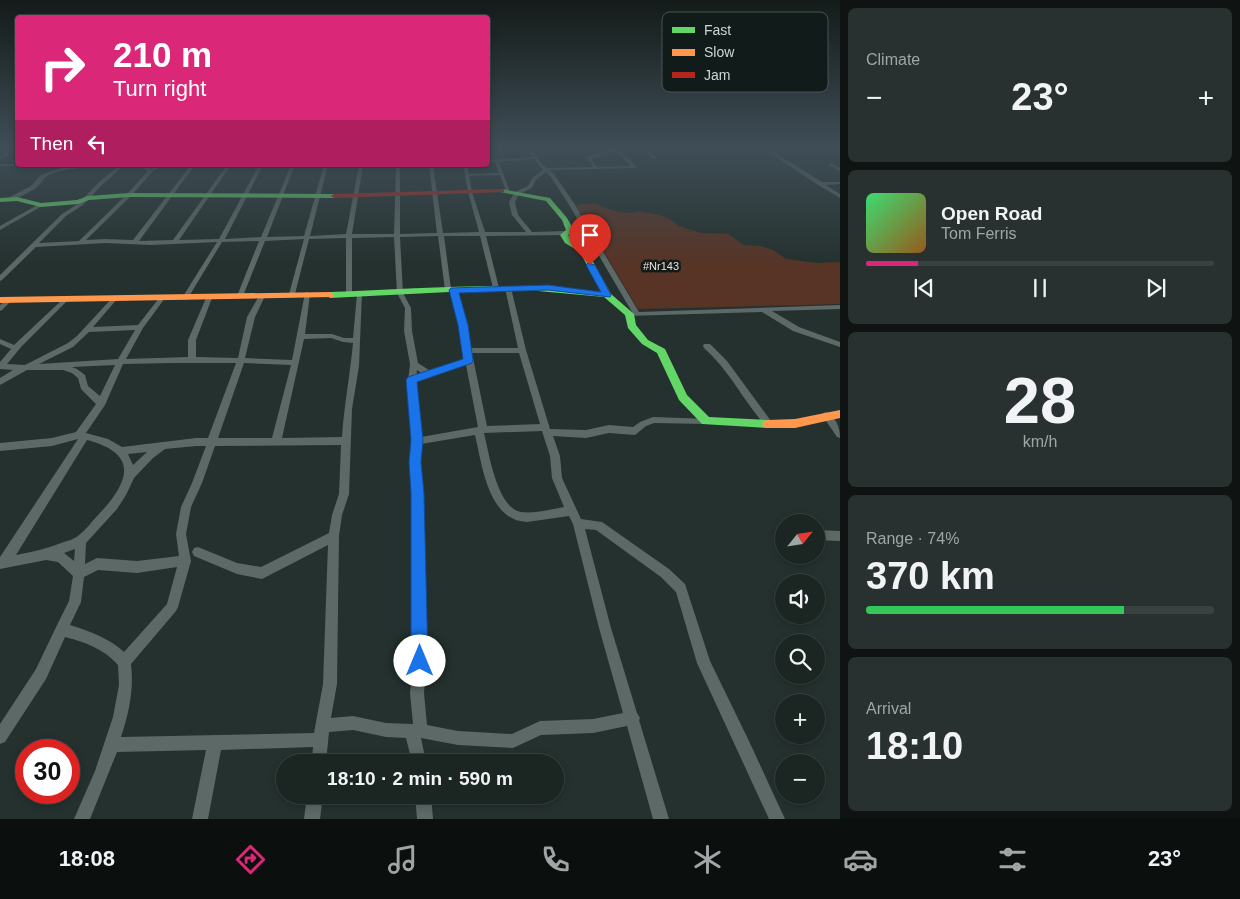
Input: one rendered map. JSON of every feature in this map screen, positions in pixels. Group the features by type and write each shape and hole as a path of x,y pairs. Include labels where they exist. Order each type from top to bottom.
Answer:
{"street":[{"path":"5,199 33,187"},
{"path":"0,280 64,215 77,208 97,187"},
{"path":"80,243 136,187"},
{"path":"134,243 175,187"},
{"path":"176,241 214,187"},
{"path":"185,298 251,187"},
{"path":"240,296 284,187"},
{"path":"292,294 320,187"},
{"path":"320,754 330,684 334,536 337,515 344,494 346,440 356,341 355,293 348,236 358,187"},
{"path":"397,187 397,236 400,292 408,308 408,331 414,364 411,380 417,440 415,462 418,502 420,661 416,731 418,754"},
{"path":"433,187 451,290 467,351 492,484 501,503 510,513 520,517 571,511"},
{"path":"469,187 482,234 502,288 555,456 557,478 578,524 605,628 633,718 661,819"},
{"path":"509,187 512,192 515,215 530,233"},
{"path":"512,192 529,187"},
{"path":"560,187 633,314 631,326 645,342 661,351 683,397 706,421"},
{"path":"825,187 840,196"},
{"path":"5,199 41,205 78,202 88,198 129,195 317,196 512,192 548,200 568,224 570,230 564,235 568,241 583,251 607,295 633,314 840,307"},
{"path":"0,227 41,205"},
{"path":"35,245 105,240 134,243 348,236 566,233"},
{"path":"0,309 5,300 209,298 502,288 570,289 607,295"},
{"path":"276,442 301,338 307,294"},
{"path":"124,662 172,607 185,561 181,534 183,517 241,360 248,327 262,296"},
{"path":"0,382 19,369 78,341 115,298"},
{"path":"2,563 101,405 121,360 140,327 162,298"},
{"path":"192,361 192,340 209,298"},
{"path":"65,300 15,348 1,366 19,369 121,360 241,360 295,363"},
{"path":"763,309 796,329 830,343 840,345"},
{"path":"87,330 140,327"},
{"path":"301,338 332,336 343,340 356,341"},
{"path":"0,341 15,348"},
{"path":"830,343 840,350"},
{"path":"707,346 717,354 758,413 768,423"},
{"path":"467,351 522,350"},
{"path":"411,380 433,374 468,360"},
{"path":"414,364 427,373 433,374"},
{"path":"54,366 68,368 78,374 84,382 84,387 101,405"},
{"path":"826,414 840,434"},
{"path":"417,440 481,430 546,429 586,434 610,429 635,431 643,424 653,420 796,424 826,414 840,414"},
{"path":"0,446 52,442 82,436 102,439 120,450 130,468 130,475"},
{"path":"120,450 182,443 346,440"},
{"path":"2,563 44,555 81,541 113,506 130,475 150,455 163,446"},
{"path":"578,524 598,525 682,588 704,663 777,819"},
{"path":"825,535 840,536"},
{"path":"198,552 216,557 231,566 249,573 262,573 334,536"},
{"path":"0,737 40,674 75,602 81,541"},
{"path":"44,555 61,557 79,574"},
{"path":"79,574 97,564 137,568 185,561"},
{"path":"61,629 82,635 111,648 119,654 124,662 126,685 110,745 95,791 82,819"},
{"path":"110,745 215,742 322,733 353,723 386,730 416,731 458,738 512,742 540,728 593,726 633,718"},
{"path":"200,819 215,742"},
{"path":"312,819 314,804"},
{"path":"424,804 425,819"}],"green space":[{"name":"#Nr143","path":"593,203 615,211 630,213 637,211 660,215 679,226 701,233 728,234 744,245 760,246 773,250 786,259 816,263 840,262 840,304 638,309 576,205"}],"traffic: fast":[{"path":"502,191 548,199 565,219 570,230 564,235 568,241 583,251 607,295 629,314 631,326 645,342 661,351 683,397 706,421 768,424"},
{"path":"0,200 17,199 41,205 78,202 88,198 129,195 334,196"},
{"path":"330,295 469,288 538,288 607,295"}],"traffic: slow":[{"path":"0,300 330,295"},
{"path":"768,424 795,424 840,414"}],"traffic: jam":[{"path":"334,196 502,191"}],"route":[{"path":"420,661 418,493 415,462 417,440 411,380 456,366 468,360 463,325 454,290 548,288 570,289 607,295 590,265"}]}
